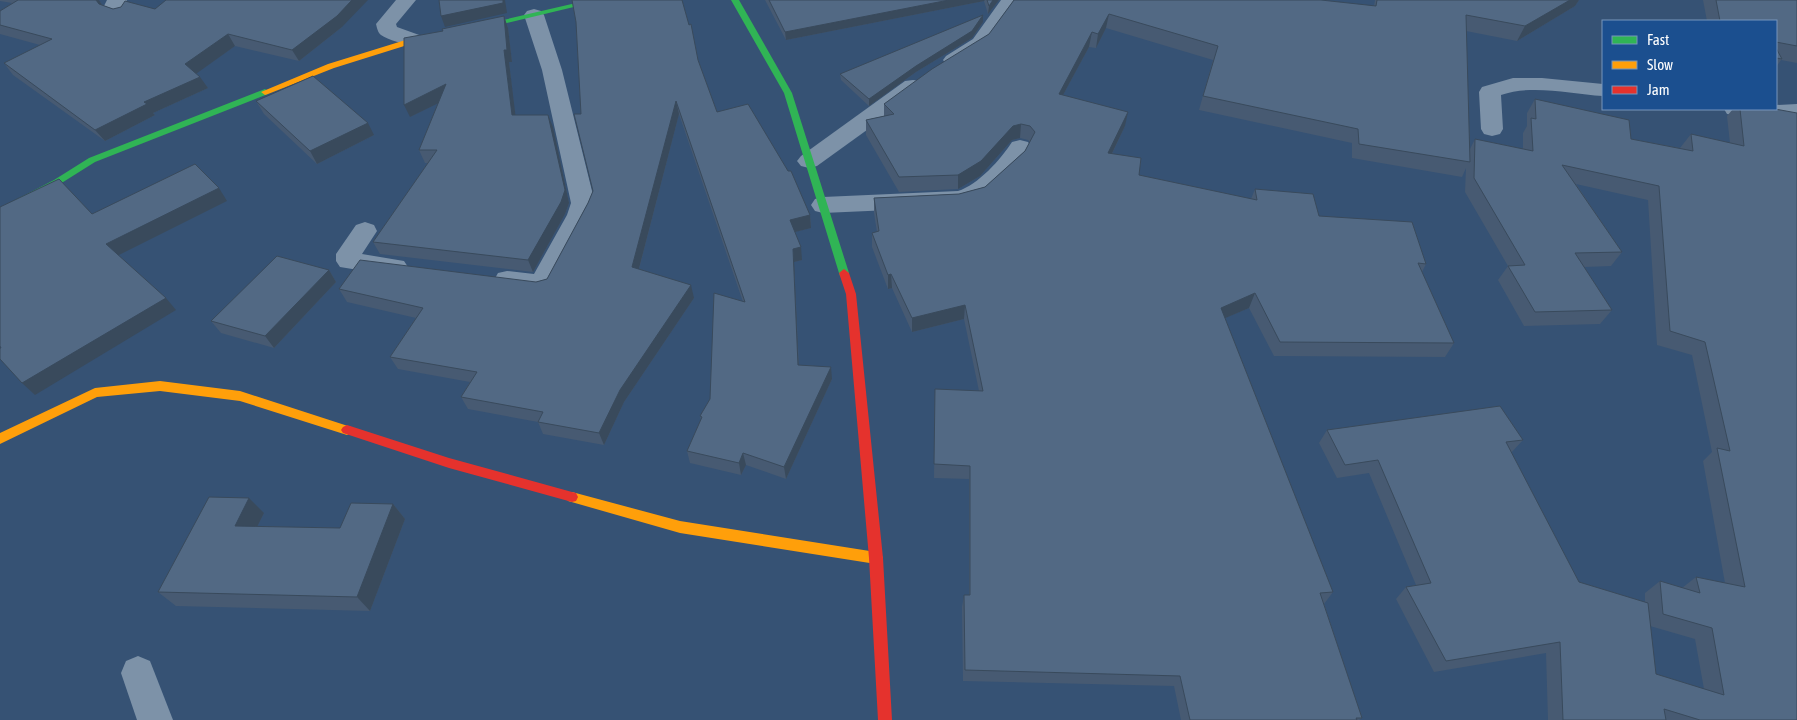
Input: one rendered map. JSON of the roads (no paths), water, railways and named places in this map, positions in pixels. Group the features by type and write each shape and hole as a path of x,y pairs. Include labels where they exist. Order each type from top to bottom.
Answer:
{"street":[{"path":"406,0 386,24 388,31 415,40"},
{"path":"0,212 57,182 92,160 331,66 415,40 432,38 599,0"},
{"path":"735,0 788,93 850,294 876,558 885,720"},
{"path":"809,161 936,71 980,43 1011,0"},
{"path":"483,277 540,284 583,203 552,70 534,15"},
{"path":"1492,129 1490,92 1513,84 1542,84 1602,90"},
{"path":"1742,110 1761,113 1797,111"},
{"path":"823,205 958,199 975,194 1014,159 1020,147"},
{"path":"365,231 349,254 349,261 416,269"},
{"path":"0,439 94,393 160,386 240,396 449,463 680,526 876,558"},
{"path":"138,673 155,720"}]}
